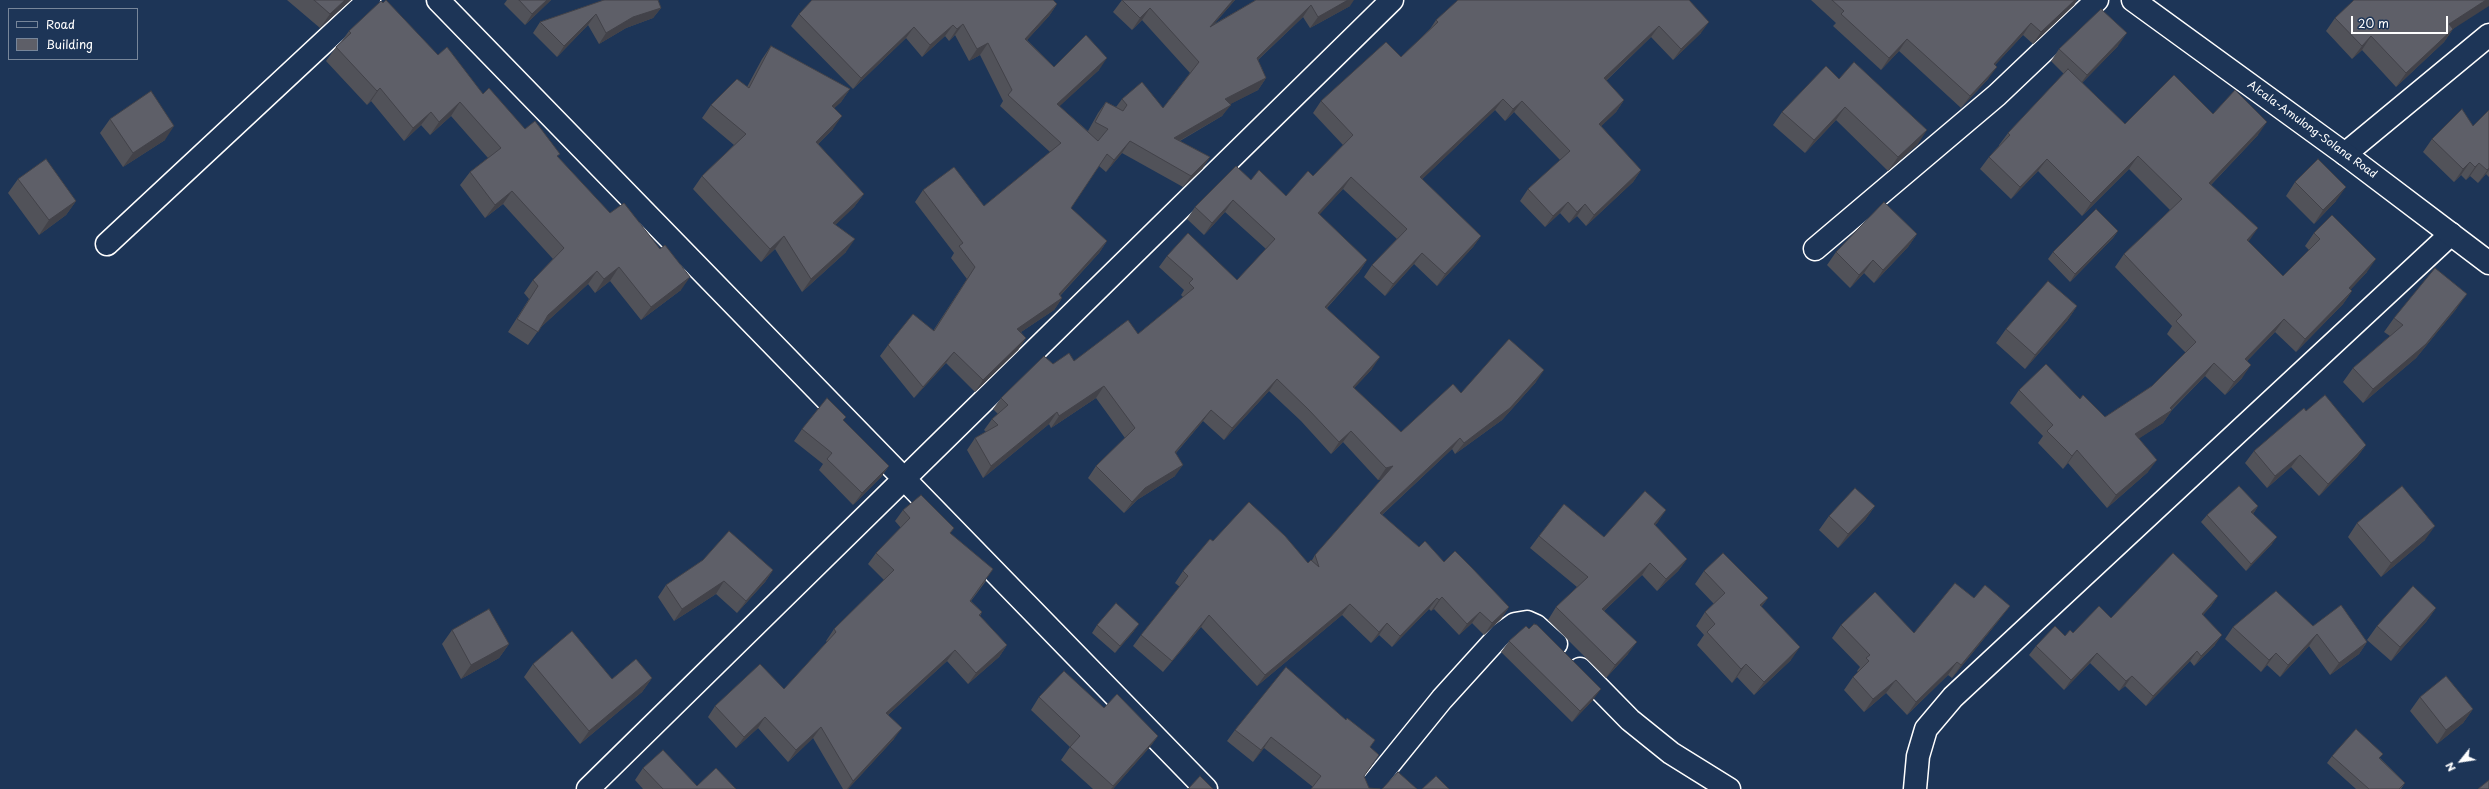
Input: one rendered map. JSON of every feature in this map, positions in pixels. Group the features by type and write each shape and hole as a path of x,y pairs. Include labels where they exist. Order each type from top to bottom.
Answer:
{"street":[{"path":"107,244 369,0"},
{"path":"438,0 1206,789"},
{"path":"588,789 903,478 1392,0"},
{"path":"1815,249 1997,95 2097,0"},
{"name":"Alcala-Amulong-Solana Road","path":"2133,0 2345,154 2489,263"},
{"path":"2345,154 2489,35"},
{"path":"1915,789 1918,756 1926,730 1953,698 2451,234"},
{"path":"1370,789 1442,699 1501,634 1514,624 1527,622 1536,626 1630,720 1671,754 1729,789"}],"building":[{"path":"314,0 345,0 330,14"},
{"path":"386,0 438,55 447,47 483,94 489,88 525,129 535,121 560,154 557,156 610,213 624,203 660,249 665,245 690,277 651,307 619,267 604,279 597,271 548,315 538,332 517,319 538,286 533,280 564,248 512,191 495,205 470,172 501,148 460,102 439,122 431,112 413,128 380,88 377,91 336,47 351,33 349,31 381,1 383,3"},
{"path":"519,0 547,0 532,14"},
{"path":"604,0 658,0 661,8 633,17 606,33 596,14 564,46 540,22"},
{"path":"812,0 1053,0 1057,4 1025,39 1054,67 1086,35 1107,58 1057,104 1098,141 1108,129 1095,122 1106,102 1123,111 1127,105 1122,99 1142,82 1163,108 1199,62 1150,8 1140,18 1122,0 1233,0 1210,27 1256,0 1348,0 1318,17 1311,5 1257,58 1266,78 1225,99 1231,105 1174,138 1210,157 1191,176 1130,141 1114,160 1107,154 1071,208 1107,241 1059,294 1062,298 1017,329 1026,338 983,380 954,352 923,387 888,345 913,314 934,331 975,267 959,246 963,243 923,190 954,167 984,206 1061,143 1008,95 1012,90 988,43 977,49 963,24 957,29 953,25 930,45 914,27 861,78 799,14"},
{"path":"1458,0 1689,0 1709,22 1681,49 1659,26 1604,78 1624,100 1599,124 1641,170 1594,215 1585,204 1577,212 1568,202 1553,216 1528,189 1570,151 1522,101 1513,109 1503,99 1420,177 1481,236 1445,274 1422,253 1393,284 1372,265 1407,229 1351,177 1318,213 1367,260 1325,307 1380,357 1353,387 1401,432 1453,384 1461,393 1509,339 1544,370 1510,408 1464,443 1460,438 1380,513 1419,547 1425,541 1444,562 1455,551 1509,607 1492,623 1480,612 1467,624 1442,597 1439,600 1437,598 1400,636 1387,623 1379,632 1350,604 1265,675 1209,615 1172,661 1141,635 1188,576 1183,571 1210,539 1213,541 1249,502 1285,536 1308,563 1311,560 1319,567 1315,555 1393,466 1386,468 1351,431 1339,442 1277,379 1232,428 1211,410 1175,452 1183,465 1145,488 1132,502 1096,466 1135,428 1104,386 1059,416 1057,412 991,466 975,438 998,425 992,419 1008,405 1001,398 1044,356 1053,364 1069,353 1074,361 1128,320 1138,334 1194,288 1189,283 1193,279 1167,256 1188,233 1237,280 1275,239 1233,200 1212,223 1195,207 1236,166 1251,180 1259,170 1286,196 1308,171 1313,176 1353,135 1321,101 1386,42 1401,57 1438,22 1436,20"},
{"path":"1832,0 2075,0 2041,32 2031,23 1994,64 1997,67 1970,96 1907,39 1889,58 1841,14 1844,11"},
{"path":"2354,0 2486,0 2449,24 2453,29 2406,73 2371,36 2362,46 2335,18"},
{"path":"2101,9 2127,33 2087,75 2059,49"},
{"path":"771,46 850,89 832,106 842,116 816,142 864,194 833,223 855,239 811,279 784,236 770,249 702,176 746,134 711,105 737,79 749,88"},
{"path":"1854,62 1927,130 1898,157 1845,107 1814,140 1782,112 1826,66 1839,79"},
{"path":"2068,69 2125,124 2174,75 2213,114 2235,90 2267,122 2209,183 2258,228 2247,240 2283,276 2320,239 2314,233 2332,215 2376,259 2349,288 2352,291 2305,339 2284,319 2245,359 2251,365 2234,382 2214,363 2170,408 2172,410 2135,434 2157,460 2116,495 2077,450 2072,456 2047,431 2053,425 2019,390 2046,364 2080,399 2083,395 2105,417 2152,386 2196,342 2176,321 2182,315 2124,254 2182,199 2138,156 2091,203 2047,159 2020,187 1989,157 2010,135 2008,133"},
{"path":"151,91 174,126 133,153 110,119"},
{"path":"2462,109 2473,126 2489,110 2489,168 2487,170 2479,163 2475,167 2470,162 2463,169 2432,139"},
{"path":"46,159 76,201 49,220 18,179"},
{"path":"2318,159 2346,187 2323,210 2295,182"},
{"path":"1884,202 1917,234 1883,270 1873,260 1859,275 1836,252"},
{"path":"2096,209 2118,231 2075,274 2053,252"},
{"path":"2435,268 2467,294 2426,344 2373,389 2353,368 2403,325 2394,318"},
{"path":"2048,281 2077,306 2035,355 2006,329"},
{"path":"2325,395 2366,445 2328,484 2300,455 2275,476 2254,451 2304,408 2306,411"},
{"path":"827,398 846,417 843,420 889,466 862,493 827,459 832,453 802,429"},
{"path":"2239,486 2258,506 2251,512 2277,537 2251,564 2207,515"},
{"path":"2402,486 2435,526 2391,563 2357,523"},
{"path":"1855,488 1875,506 1848,534 1829,516"},
{"path":"1645,491 1666,510 1654,524 1687,559 1666,579 1650,563 1602,609 1637,642 1615,665 1556,607 1588,577 1539,536 1564,504 1604,537"},
{"path":"921,495 954,528 950,533 993,569 970,601 982,612 979,615 1007,645 976,673 955,650 886,713 902,728 853,781 821,727 796,750 765,717 744,737 715,706 760,664 784,689 836,632 834,629 894,570 876,553 910,518 903,510"},
{"path":"729,531 773,570 746,601 724,581 682,609 666,585 703,560"},
{"path":"1723,553 1768,598 1760,605 1800,647 1764,682 1746,664 1741,669 1707,632 1715,624 1705,612 1725,593 1704,571"},
{"path":"2173,553 2218,596 2202,614 2222,635 2201,656 2197,651 2153,696 2132,676 2126,681 2097,653 2071,680 2036,646 2055,626 2065,636 2070,630 2073,633 2099,606 2111,618"},
{"path":"1955,583 1974,598 1985,585 2010,606 1961,665 1957,662 1916,702 1896,680 1873,699 1853,677 1869,661 1866,658 1870,655 1841,625 1875,592 1914,633"},
{"path":"2413,586 2436,608 2400,647 2377,626"},
{"path":"2276,591 2313,626 2341,605 2367,642 2339,663 2317,634 2288,665 2276,653 2269,660 2233,627"},
{"path":"1116,603 1139,624 1120,646 1097,625"},
{"path":"489,609 509,644 471,665 452,630"},
{"path":"1534,624 1537,625 1601,689 1580,711 1509,641 1526,626 1529,629"},
{"path":"572,631 612,679 636,659 652,678 589,731 533,664"},
{"path":"1286,667 1346,720 1347,718 1375,740 1370,747 1379,755 1364,776 1369,788 1380,789 1311,789 1321,776 1271,737 1261,750 1235,730"},
{"path":"1064,671 1104,708 1117,694 1158,736 1113,786 1070,747 1080,736 1039,697"},
{"path":"2446,676 2473,709 2446,730 2420,697"},
{"path":"2356,729 2383,754 2379,758 2405,783 2399,789 2369,789 2332,756"},
{"path":"663,750 697,786 716,768 736,789 663,789 643,768"},
{"path":"1398,772 1417,789 1382,789"},
{"path":"1200,776 1213,789 1188,789"},
{"path":"1436,776 1449,789 1422,789"},
{"path":"2489,780 2489,789 2478,789"}]}
